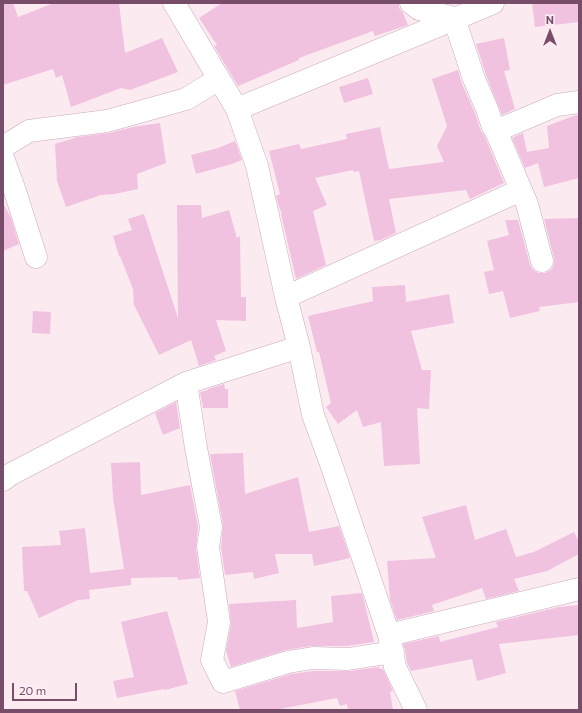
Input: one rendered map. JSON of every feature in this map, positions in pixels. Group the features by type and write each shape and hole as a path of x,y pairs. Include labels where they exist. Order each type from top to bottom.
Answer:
{"street":[{"path":"174,3 237,109 258,166 313,415 378,603 391,643 395,667 416,710"},
{"path":"411,3 418,9 454,18"},
{"path":"237,109 493,3"},
{"path":"454,18 474,79 487,109 492,127 496,131 527,204 542,261"},
{"path":"3,147 30,131 107,121 186,99 218,79"},
{"path":"496,131 557,105 579,102"},
{"path":"3,158 36,257"},
{"path":"286,297 520,190"},
{"path":"3,480 11,474 186,383 299,347"},
{"path":"186,383 196,448 211,527 208,547 218,622 212,660 224,682 288,662 313,658 348,659 391,643 579,589"}],"building":[{"path":"3,3 13,3 18,17 54,3 119,3 125,53 162,38 178,72 130,90 121,88 71,107 62,75 56,78 53,69 3,85"},
{"path":"222,3 399,3 399,8 408,25 375,36 373,31 299,58 299,60 238,86 214,46 217,45 199,18"},
{"path":"532,3 579,3 579,22 535,27"},
{"path":"504,38 510,70 504,71 515,109 502,115 486,75 476,44"},
{"path":"458,70 481,131 485,137 504,183 470,199 466,190 389,199 396,233 381,240 374,241 359,171 354,172 353,170 315,178 327,205 313,211 326,265 296,279 282,214 276,196 280,194 269,151 299,144 301,149 347,139 346,134 380,127 389,169 444,162 437,146 447,126 432,79"},
{"path":"368,78 373,94 344,103 339,87"},
{"path":"579,115 579,178 544,187 538,163 525,168 512,138 523,133 527,152 549,148 547,126"},
{"path":"160,123 166,163 137,174 138,189 115,194 101,195 66,207 57,181 55,144 78,137 109,133 133,127"},
{"path":"235,141 242,160 196,174 191,155 218,148"},
{"path":"3,203 11,218 19,244 3,251"},
{"path":"177,205 201,205 202,218 229,210 237,238 240,236 241,297 246,297 246,321 216,320 226,351 214,356 216,360 199,366 191,340 159,355 134,305 133,289 119,256 113,236 132,230 128,219 144,214 178,318"},
{"path":"579,218 579,302 539,307 540,311 510,318 503,291 489,294 484,272 494,270 487,241 509,235 505,220 518,220 530,265 533,270 538,273 545,273 551,270 554,265 554,258 544,219"},
{"path":"405,285 406,302 449,294 454,323 411,331 422,370 431,370 429,409 417,408 420,464 384,466 381,422 363,427 357,410 338,424 326,407 331,403 319,352 317,352 308,316 373,301 372,287"},
{"path":"33,311 51,312 50,334 32,333"},
{"path":"224,384 225,389 228,389 228,408 203,408 200,392"},
{"path":"176,402 180,428 163,435 155,413"},
{"path":"243,453 245,494 298,477 309,532 339,526 350,558 314,566 312,554 275,554 279,573 254,579 253,572 225,575 221,547 223,525 210,454"},
{"path":"140,462 141,495 190,485 198,527 196,549 200,578 178,580 177,577 131,578 131,585 89,590 90,599 78,600 39,618 27,591 24,591 22,547 61,545 59,531 85,528 90,573 124,569 113,498 111,463"},
{"path":"466,505 475,540 506,529 516,557 534,552 574,532 579,542 579,554 547,571 514,579 519,591 486,599 482,588 432,605 434,611 397,620 390,600 387,561 436,558 422,517"},
{"path":"362,593 374,642 347,646 311,646 286,650 231,667 226,651 231,624 229,604 296,600 297,628 333,622 331,596"},
{"path":"579,605 579,635 499,644 506,673 477,681 472,659 411,671 407,663 403,644 439,636 440,642 498,627 496,622 559,607"},
{"path":"167,611 188,684 165,690 117,698 113,681 134,677 121,622"},
{"path":"379,667 380,669 383,669 393,691 390,692 393,710 348,710 347,704 340,706 337,698 275,710 240,710 235,691 291,674 314,671 350,671"}]}
